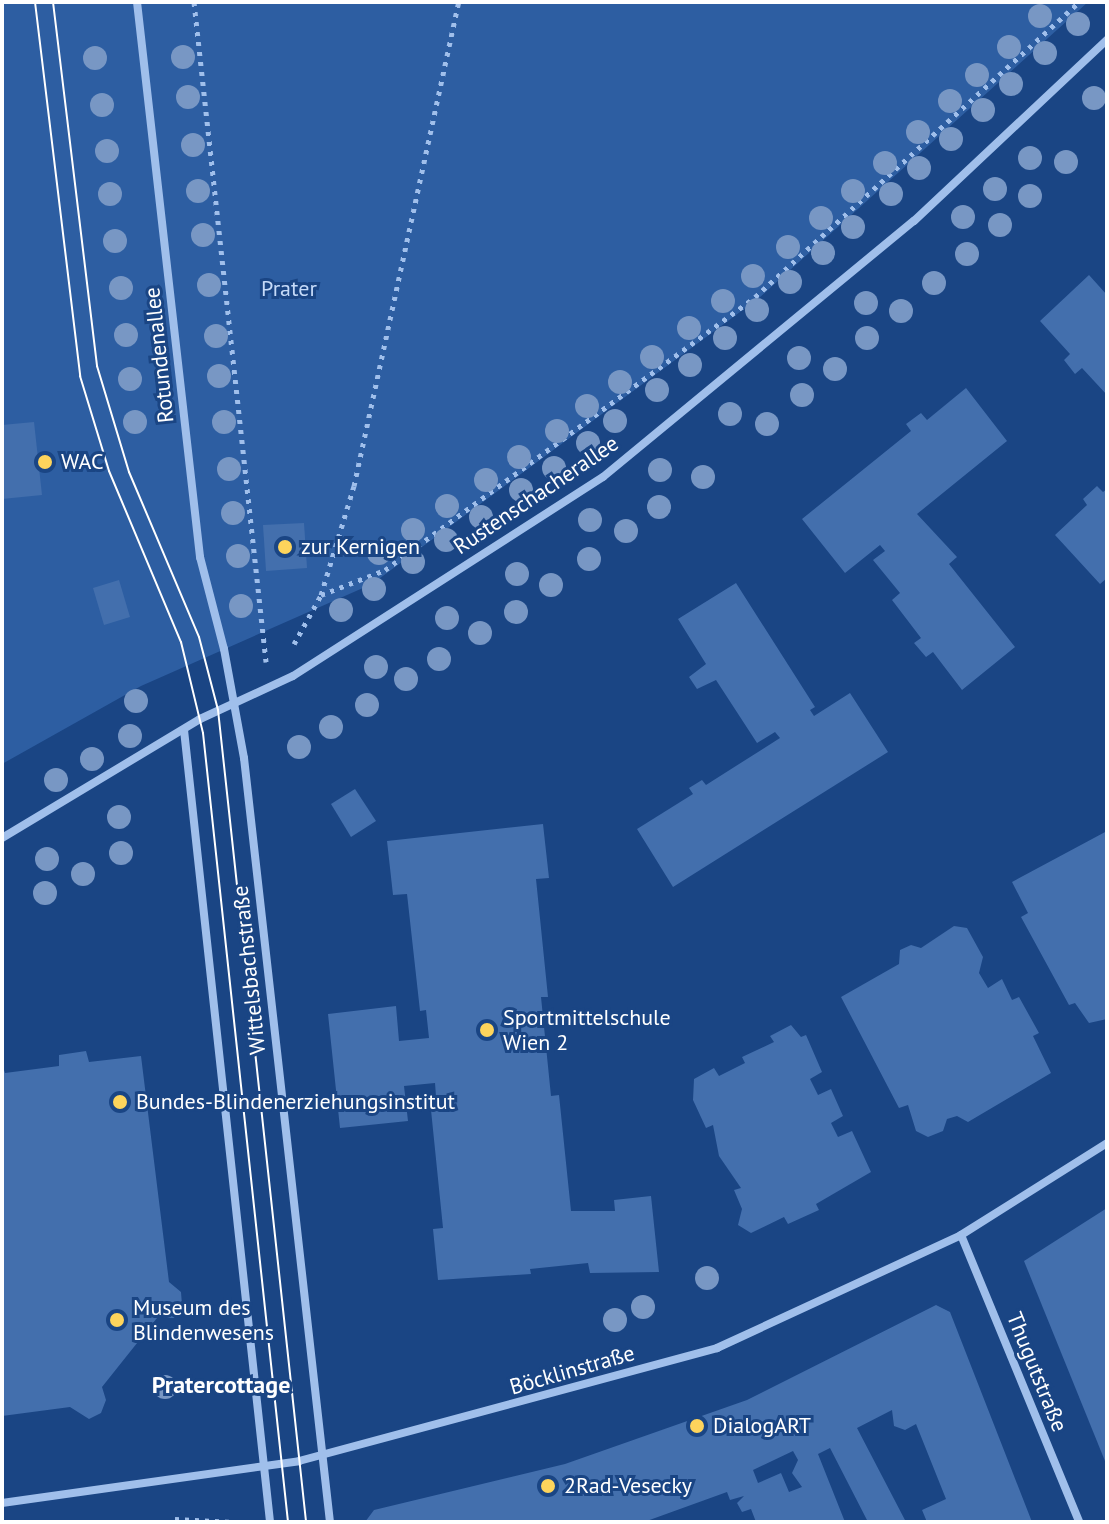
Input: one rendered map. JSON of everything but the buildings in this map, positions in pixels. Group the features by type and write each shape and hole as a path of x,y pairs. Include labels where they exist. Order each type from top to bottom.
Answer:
{"street":[{"name":"Rotundenallee","path":"137,2 200,557 235,701"},
{"name":"Rustenschacherallee","path":"2,838 235,701 269,687 603,477 914,221 1107,40"},
{"name":"Wittelsbachstraße","path":"235,701 330,1522"},
{"name":"Wittelsbachstraße","path":"184,730 270,1522"},
{"name":"Böcklinstraße","path":"2,1503 323,1456 717,1348 961,1235 1107,1143"},
{"name":"Thugutstraße","path":"961,1235 1079,1522"}],"path":[{"path":"194,2 269,687"},
{"path":"269,687 321,595 354,486 459,2"},
{"path":"321,595 385,570 755,297 1079,2"},
{"path":"175,1519 234,1522"}],"green space":[{"name":"Prater","path":"2,2 1088,2 759,298 372,584 141,686 2,764"}],"tram line":[{"path":"35,2 80,376 109,471 181,642 203,733 288,1522"},
{"path":"53,2 97,366 129,472 199,637 218,710 306,1522"}],"place":[{"name":"WAC","path":"45,462"},
{"name":"zur Kernigen","path":"285,547"},
{"name":"Sportmittelschule Wien 2","path":"487,1030"},
{"name":"Bundes-Blindenerziehungsinstitut","path":"120,1102"},
{"name":"Museum des Blindenwesens","path":"117,1320"},
{"name":"DialogART","path":"697,1426"},
{"name":"2Rad-Vesecky","path":"548,1486"}],"district":[{"name":"Pratercottage","path":"221,1385"}]}
